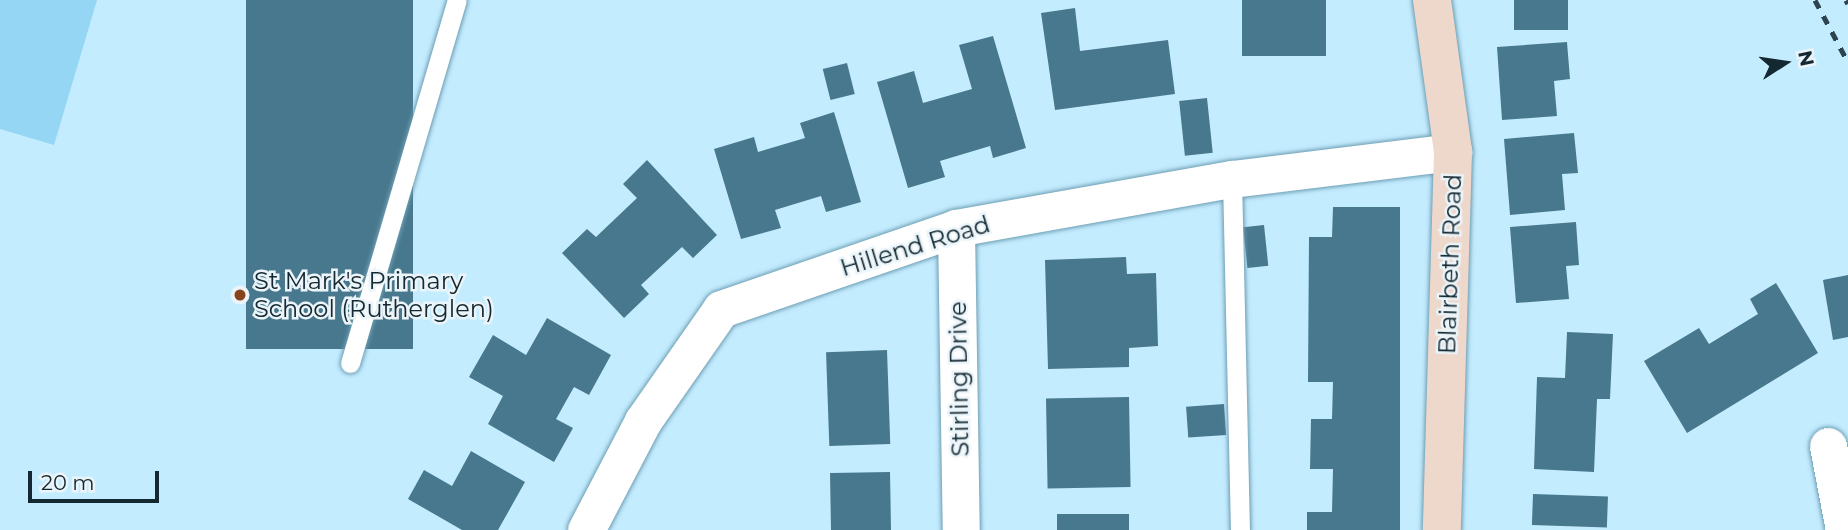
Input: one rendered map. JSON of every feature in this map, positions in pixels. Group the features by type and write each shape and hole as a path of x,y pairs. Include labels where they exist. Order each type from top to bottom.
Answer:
{"main road":[{"name":"Blairbeth Road","path":"1432,0 1453,152 1443,530"}],"street":[{"name":"Hillend Road","path":"586,530 643,421 721,309 956,228 1232,179 1453,152"},
{"name":"Stirling Drive","path":"956,228 961,530"},
{"path":"1829,446 1844,530"}],"lane":[{"path":"350,363 457,0"},
{"path":"1232,179 1240,530"}],"shaded area":[{"path":"0,0 97,0 54,145 0,129"}],"building":[{"path":"246,0 413,0 413,349 246,349"},
{"path":"1242,0 1326,0 1326,56 1242,56"},
{"path":"1514,0 1568,0 1568,30 1514,30"},
{"path":"1075,8 1080,51 1168,40 1175,94 1055,110 1041,13"},
{"path":"993,36 1026,148 993,158 990,146 940,161 945,177 908,188 877,82 914,71 923,103 972,89 959,45"},
{"path":"1567,42 1570,79 1554,81 1557,116 1502,120 1497,47"},
{"path":"847,63 855,94 830,100 823,69"},
{"path":"1207,98 1213,153 1185,156 1179,101"},
{"path":"834,112 861,202 826,212 821,196 775,210 781,228 741,239 714,149 754,137 758,152 805,138 800,123"},
{"path":"1574,133 1578,173 1562,174 1565,210 1510,215 1504,139"},
{"path":"647,160 717,235 693,258 682,247 641,285 649,294 624,318 562,253 587,229 596,237 637,198 623,184"},
{"path":"1333,207 1400,207 1400,530 1307,530 1307,512 1332,512 1333,469 1310,469 1311,419 1332,419 1333,382 1308,382 1309,237 1332,237"},
{"path":"1576,222 1579,265 1566,266 1569,299 1516,303 1510,227"},
{"path":"1264,225 1268,266 1247,268 1243,227"},
{"path":"1126,257 1127,274 1156,273 1158,346 1129,348 1129,367 1048,369 1045,260"},
{"path":"1848,275 1848,337 1833,340 1823,280"},
{"path":"1776,283 1818,353 1687,433 1644,361 1699,328 1709,344 1758,314 1750,299"},
{"path":"547,318 611,355 589,395 574,387 556,419 573,428 554,462 488,424 503,396 469,377 493,335 526,355"},
{"path":"1567,332 1613,334 1610,399 1597,399 1594,472 1534,469 1537,377 1565,378"},
{"path":"887,350 890,444 829,446 826,352"},
{"path":"1129,397 1131,487 1048,488 1046,398"},
{"path":"1224,404 1226,435 1188,438 1186,407"},
{"path":"471,451 525,482 498,530 462,530 408,499 424,470 452,486"},
{"path":"890,472 891,530 831,530 830,473"},
{"path":"1533,494 1608,497 1607,528 1532,525"},
{"path":"1057,514 1129,514 1129,530 1057,530"}],"railway":[{"path":"1815,0 1848,62"},
{"path":"1846,0 1848,4"}],"place":[{"name":"St Mark's Primary School (Rutherglen)","path":"240,295"}]}
